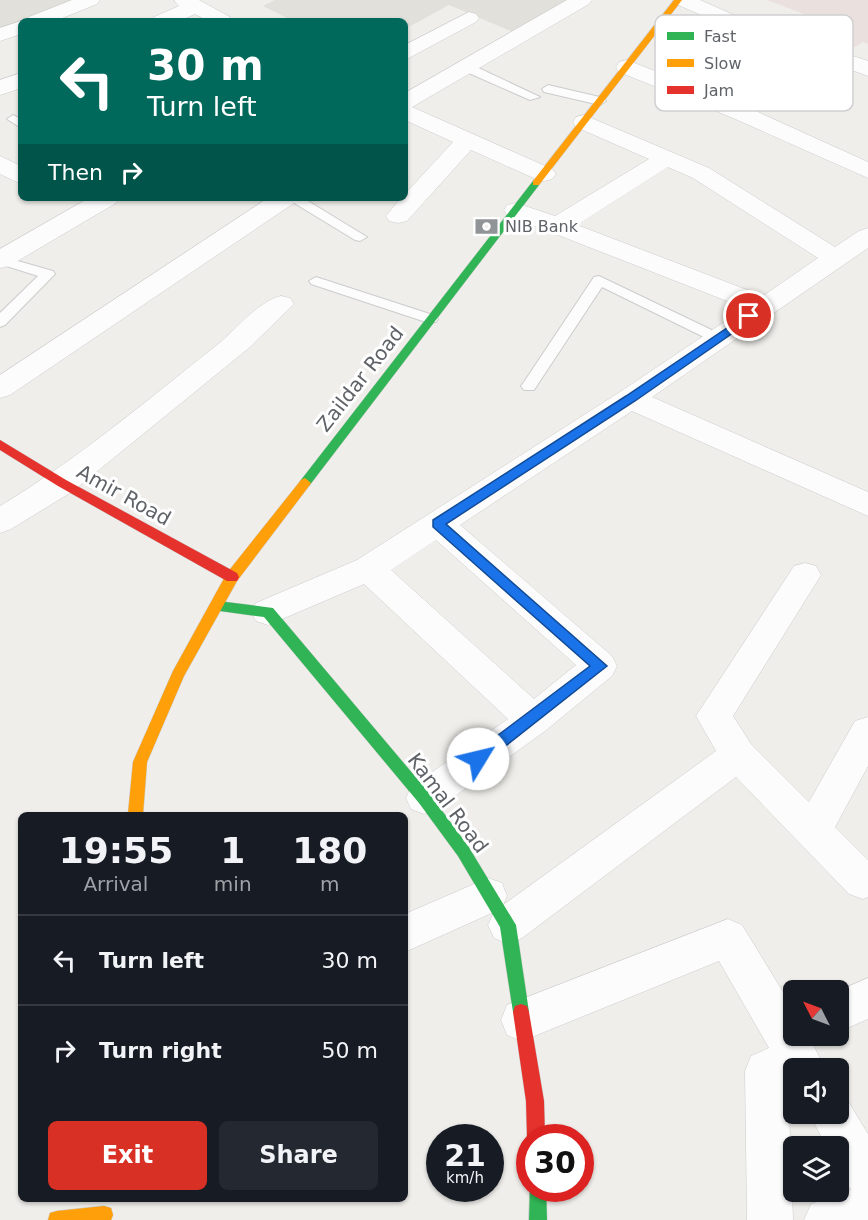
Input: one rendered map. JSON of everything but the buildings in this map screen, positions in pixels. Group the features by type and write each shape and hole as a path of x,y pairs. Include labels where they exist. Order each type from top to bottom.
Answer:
{"main road":[{"name":"Zaildar Road","path":"668,15 680,0"},
{"name":"Zaildar Road","path":"135,812 140,762 178,675 232,577 655,32"},
{"name":"Amir Road","path":"0,444 62,483 232,577"},
{"path":"218,606 268,612"},
{"name":"Kamal Road","path":"268,612 424,798 463,851 498,911 522,1020 535,1101 536,1124"},
{"path":"57,1220 104,1218 105,1202"},
{"path":"537,1202 538,1220"}],"street":[{"path":"44,18 90,0"},
{"path":"408,110 466,67 582,0"},
{"path":"680,0 716,15"},
{"path":"165,18 189,2 218,18"},
{"path":"408,52 469,18"},
{"path":"0,35 18,28"},
{"path":"853,63 868,69"},
{"path":"627,67 655,78"},
{"path":"0,88 18,81"},
{"path":"736,111 868,171"},
{"path":"408,112 544,174"},
{"path":"584,122 700,173 834,257"},
{"path":"398,216 466,140"},
{"path":"557,226 667,158"},
{"path":"0,163 18,175"},
{"path":"1,260 103,201"},
{"path":"0,388 280,201"},
{"path":"516,210 765,306"},
{"path":"268,612 368,569 630,399 834,257 868,236"},
{"path":"0,521 62,483 240,341 281,304"},
{"path":"630,399 868,505"},
{"path":"424,798 533,720 600,666 437,523"},
{"path":"368,569 533,720"},
{"path":"806,575 714,716 738,754 862,881"},
{"path":"813,830 868,732"},
{"path":"408,932 498,911 738,754"},
{"path":"522,1020 728,938 796,1050 766,1071 770,1220"},
{"path":"849,1007 868,998"},
{"path":"837,1124 868,1176"},
{"path":"827,1220 868,1208"}],"lane":[{"path":"466,67 534,96"},
{"path":"548,89 600,101"},
{"path":"298,201 360,237"},
{"path":"0,322 48,274 1,260"},
{"path":"529,386 599,280 717,338"},
{"path":"316,281 432,319"}],"shaded area":[{"path":"0,0 90,0 44,18 18,18 18,23 0,35"},
{"path":"275,0 580,0 518,34 449,5 408,27 408,18 287,18 263,6"},
{"path":"767,0 868,0 868,44 863,42 853,48 853,15 806,15"}],"traffic: fast":[{"path":"305,483 536,183"},
{"path":"218,606 268,612 424,798 463,851 508,925 521,1012"},
{"path":"537,1202 538,1220"}],"traffic: slow":[{"path":"666,15 678,0"},
{"path":"536,183 655,30"},
{"path":"135,812 140,762 178,675 232,577 305,483"},
{"path":"57,1220 104,1215"}],"traffic: jam":[{"path":"0,444 62,483 232,577"},
{"path":"521,1012 535,1101 536,1124"}],"place":[{"name":"NIB Bank","path":"487,226"}],"route":[{"path":"478,759 533,720 600,666 437,523 630,399 749,316"}]}
